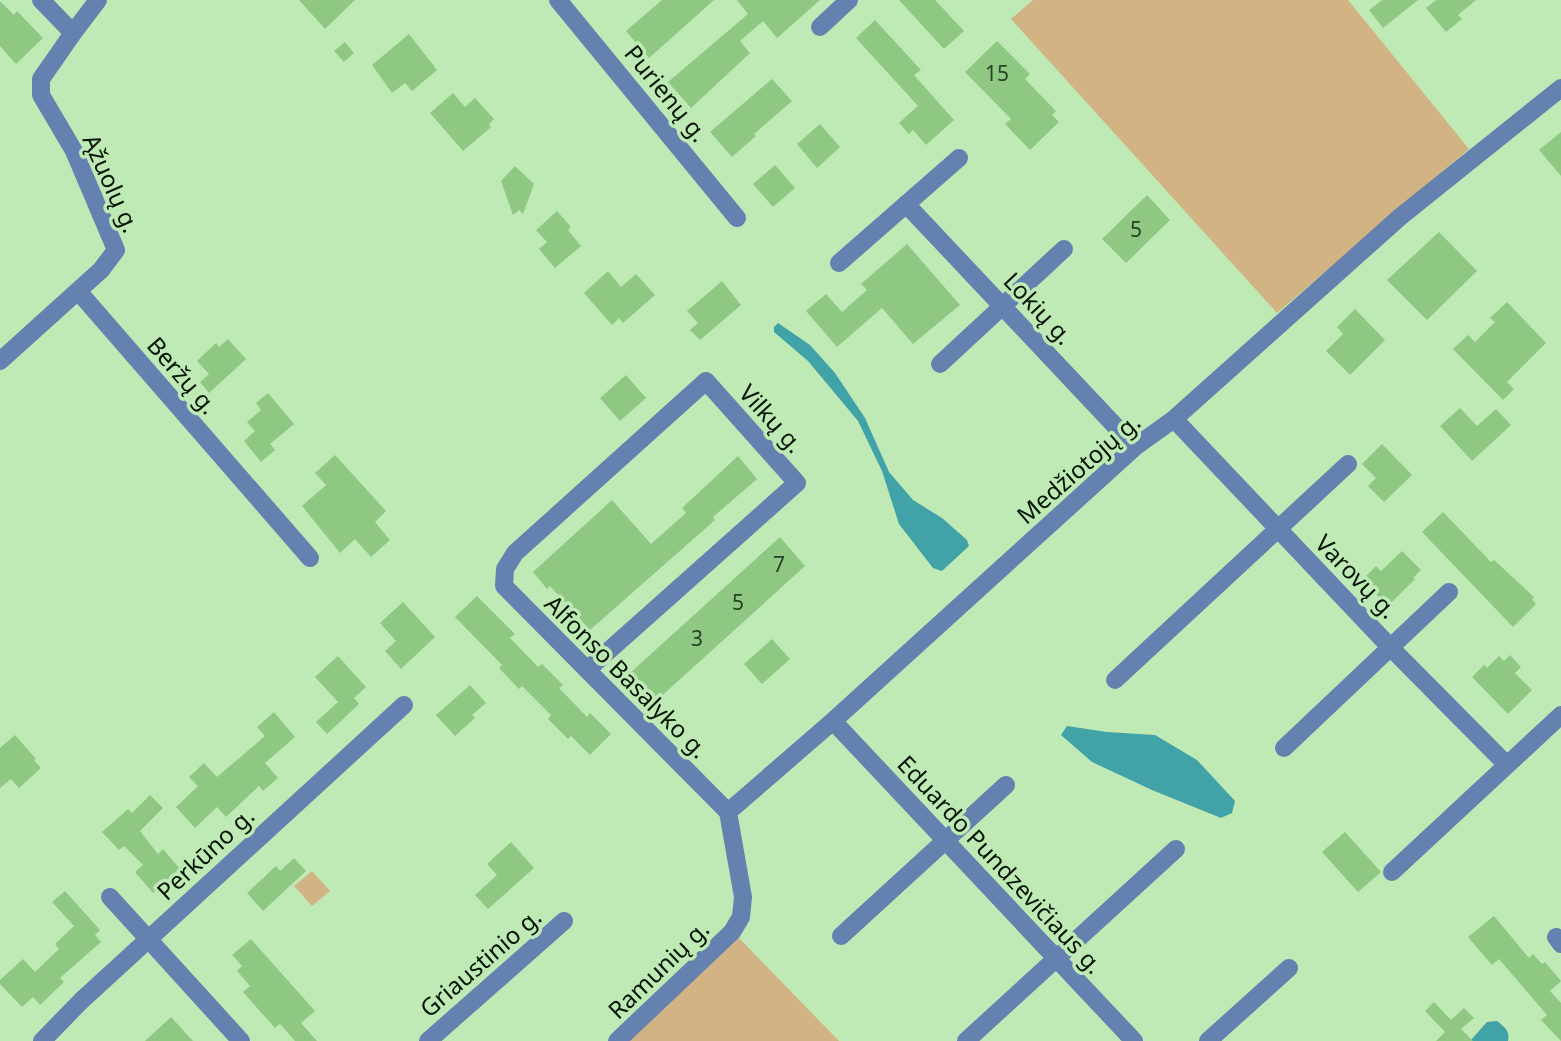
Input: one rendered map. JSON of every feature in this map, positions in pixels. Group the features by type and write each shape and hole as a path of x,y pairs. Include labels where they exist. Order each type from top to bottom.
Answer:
{"street":[{"path":"41,0 73,33 98,0"},
{"name":"Purienų g.","path":"558,0 737,218"},
{"path":"820,27 849,0"},
{"name":"Ąžuolų g.","path":"0,361 101,271 116,250 74,151 41,95 41,79 73,33"},
{"name":"Medžiotojų g.","path":"728,812 1135,447 1174,419 1400,217 1561,88"},
{"path":"839,263 959,158"},
{"name":"Lokių g.","path":"906,204 1135,447"},
{"path":"940,364 1064,248"},
{"name":"Beržų g.","path":"78,291 310,558"},
{"name":"Vilkų g.","path":"505,569 515,553 705,381 797,483 587,670"},
{"name":"Varovų g.","path":"1174,419 1391,648 1507,765"},
{"path":"1115,680 1348,464"},
{"name":"Alfonso Basalyko g.","path":"505,569 504,586 728,812"},
{"path":"1284,748 1449,592"},
{"name":"Perkūno g.","path":"43,1041 147,940 404,705"},
{"path":"1392,872 1561,715"},
{"name":"Eduardo Pundzevičiaus g.","path":"833,720 1134,1041"},
{"path":"841,936 1006,785"},
{"name":"Ramunių g.","path":"617,1041 732,932 740,917 743,897 728,812"},
{"path":"966,1041 1176,849"},
{"path":"110,897 241,1041"},
{"name":"Griaustinio g.","path":"428,1041 564,921"},
{"path":"1208,1041 1289,968"}],"shaded area":[{"path":"1033,0 1348,0 1469,149 1277,313 1011,19"},
{"path":"312,871 330,891 312,906 294,886"},
{"path":"739,938 839,1041 628,1041"}],"water":[{"path":"778,323 810,345 835,373 865,418 889,472 913,500 942,518 967,540 969,546 942,571 933,568 899,524 882,471 858,421 808,361 774,332"},
{"path":"1067,726 1155,735 1197,760 1235,801 1232,813 1221,818 1092,762 1061,735"},
{"path":"1497,1021 1506,1030 1508,1041 1470,1041 1487,1022"}],"building":[{"path":"299,0 355,0 325,29"},
{"path":"662,0 714,0 649,58 626,31"},
{"path":"737,0 820,0 777,38 763,21 740,41 750,53 691,108 668,82 748,14"},
{"path":"899,0 935,0 964,31 944,49"},
{"path":"1382,0 1418,0 1383,28 1369,10"},
{"path":"1436,0 1476,0 1458,15 1462,19 1446,32 1426,8"},
{"path":"0,1 14,15 17,11 43,38 16,64 0,46"},
{"path":"875,20 921,70 914,75 954,120 926,145 913,130 909,134 899,123 918,106 856,38"},
{"path":"409,34 437,70 412,91 405,83 392,93 372,65"},
{"path":"997,41 1030,74 1025,79 1056,111 1052,115 1059,122 1030,150 1005,124 1011,119 965,72"},
{"path":"345,42 354,53 344,62 334,51"},
{"path":"772,79 792,101 732,157 710,132"},
{"path":"453,93 465,107 475,98 494,119 489,124 491,127 463,151 430,113"},
{"path":"820,124 840,147 817,168 797,144"},
{"path":"1561,132 1561,176 1539,150"},
{"path":"775,165 795,188 773,207 753,184"},
{"path":"515,166 534,184 523,214 519,210 513,215 501,181"},
{"path":"1147,195 1170,220 1126,263 1102,239"},
{"path":"557,211 571,227 568,230 581,246 555,268 539,249 547,242 536,230"},
{"path":"1439,232 1477,271 1427,320 1387,280"},
{"path":"907,244 960,305 913,344 882,308 837,347 806,311 826,294 842,312 867,290 861,284"},
{"path":"608,271 621,287 636,274 655,295 623,323 619,318 612,325 584,293"},
{"path":"722,281 741,305 700,340 690,330 698,323 687,311"},
{"path":"1507,302 1546,343 1507,382 1514,389 1503,400 1453,349 1468,335 1475,342 1495,322 1490,318"},
{"path":"1355,309 1385,340 1350,375 1326,351 1343,334 1337,327"},
{"path":"228,339 246,359 209,393 200,382 209,374 197,361 216,343 219,347"},
{"path":"626,375 646,398 620,421 600,398"},
{"path":"268,393 294,424 270,444 275,450 261,462 244,441 255,431 247,422 261,410 256,403"},
{"path":"1460,408 1477,426 1496,409 1511,425 1472,461 1440,426"},
{"path":"1382,444 1412,475 1384,502 1368,486 1376,478 1362,464"},
{"path":"335,455 386,511 375,522 390,540 371,557 355,539 340,553 302,506 326,485 315,473"},
{"path":"738,456 757,479 713,517 715,520 590,630 550,586 547,589 533,572 612,500 651,544 686,513 682,508"},
{"path":"1443,512 1491,562 1494,560 1534,597 1532,599 1536,604 1513,627 1422,532"},
{"path":"780,537 805,566 656,701 630,673"},
{"path":"1402,551 1421,570 1388,606 1362,580 1376,566 1381,571"},
{"path":"477,596 515,634 510,638 538,667 542,664 563,685 559,688 587,717 590,713 611,734 590,755 571,736 568,739 548,719 551,715 522,686 519,689 499,668 502,665 455,617"},
{"path":"403,602 435,637 401,669 385,651 396,641 380,623"},
{"path":"772,639 790,659 762,684 744,664"},
{"path":"1510,655 1521,667 1515,673 1532,690 1508,714 1472,677 1484,665 1487,668 1499,656 1504,661"},
{"path":"338,656 366,687 354,698 359,704 327,734 316,722 338,702 315,677"},
{"path":"470,685 486,703 472,715 475,718 455,736 436,715"},
{"path":"274,712 295,737 265,763 278,778 263,791 259,786 226,817 217,807 195,828 176,807 198,786 189,777 204,763 217,777 265,736 257,727"},
{"path":"15,735 41,768 19,788 11,779 0,788 0,748"},
{"path":"150,795 163,808 140,831 158,854 163,849 180,869 153,893 135,872 143,865 124,846 119,850 102,832 128,809 132,813"},
{"path":"1345,832 1381,872 1358,892 1322,852"},
{"path":"511,842 534,868 488,909 475,895 497,875 487,864"},
{"path":"294,858 306,871 263,911 247,893 276,866 280,871"},
{"path":"65,891 100,930 95,935 101,942 60,978 64,982 40,1005 33,997 22,1007 0,984 0,980 23,959 35,972 59,949 55,944 74,926 52,902"},
{"path":"1494,916 1529,958 1533,954 1542,964 1545,962 1561,981 1550,991 1561,1003 1561,1041 1541,1020 1547,1015 1499,959 1492,965 1468,937"},
{"path":"251,939 315,1011 301,1023 317,1041 295,1041 280,1024 275,1028 243,992 250,986 237,971 242,966 232,955"},
{"path":"1434,1002 1451,1020 1464,1008 1474,1018 1461,1029 1473,1041 1436,1041 1445,1032 1425,1011"},
{"path":"171,1017 193,1041 145,1041"}]}
